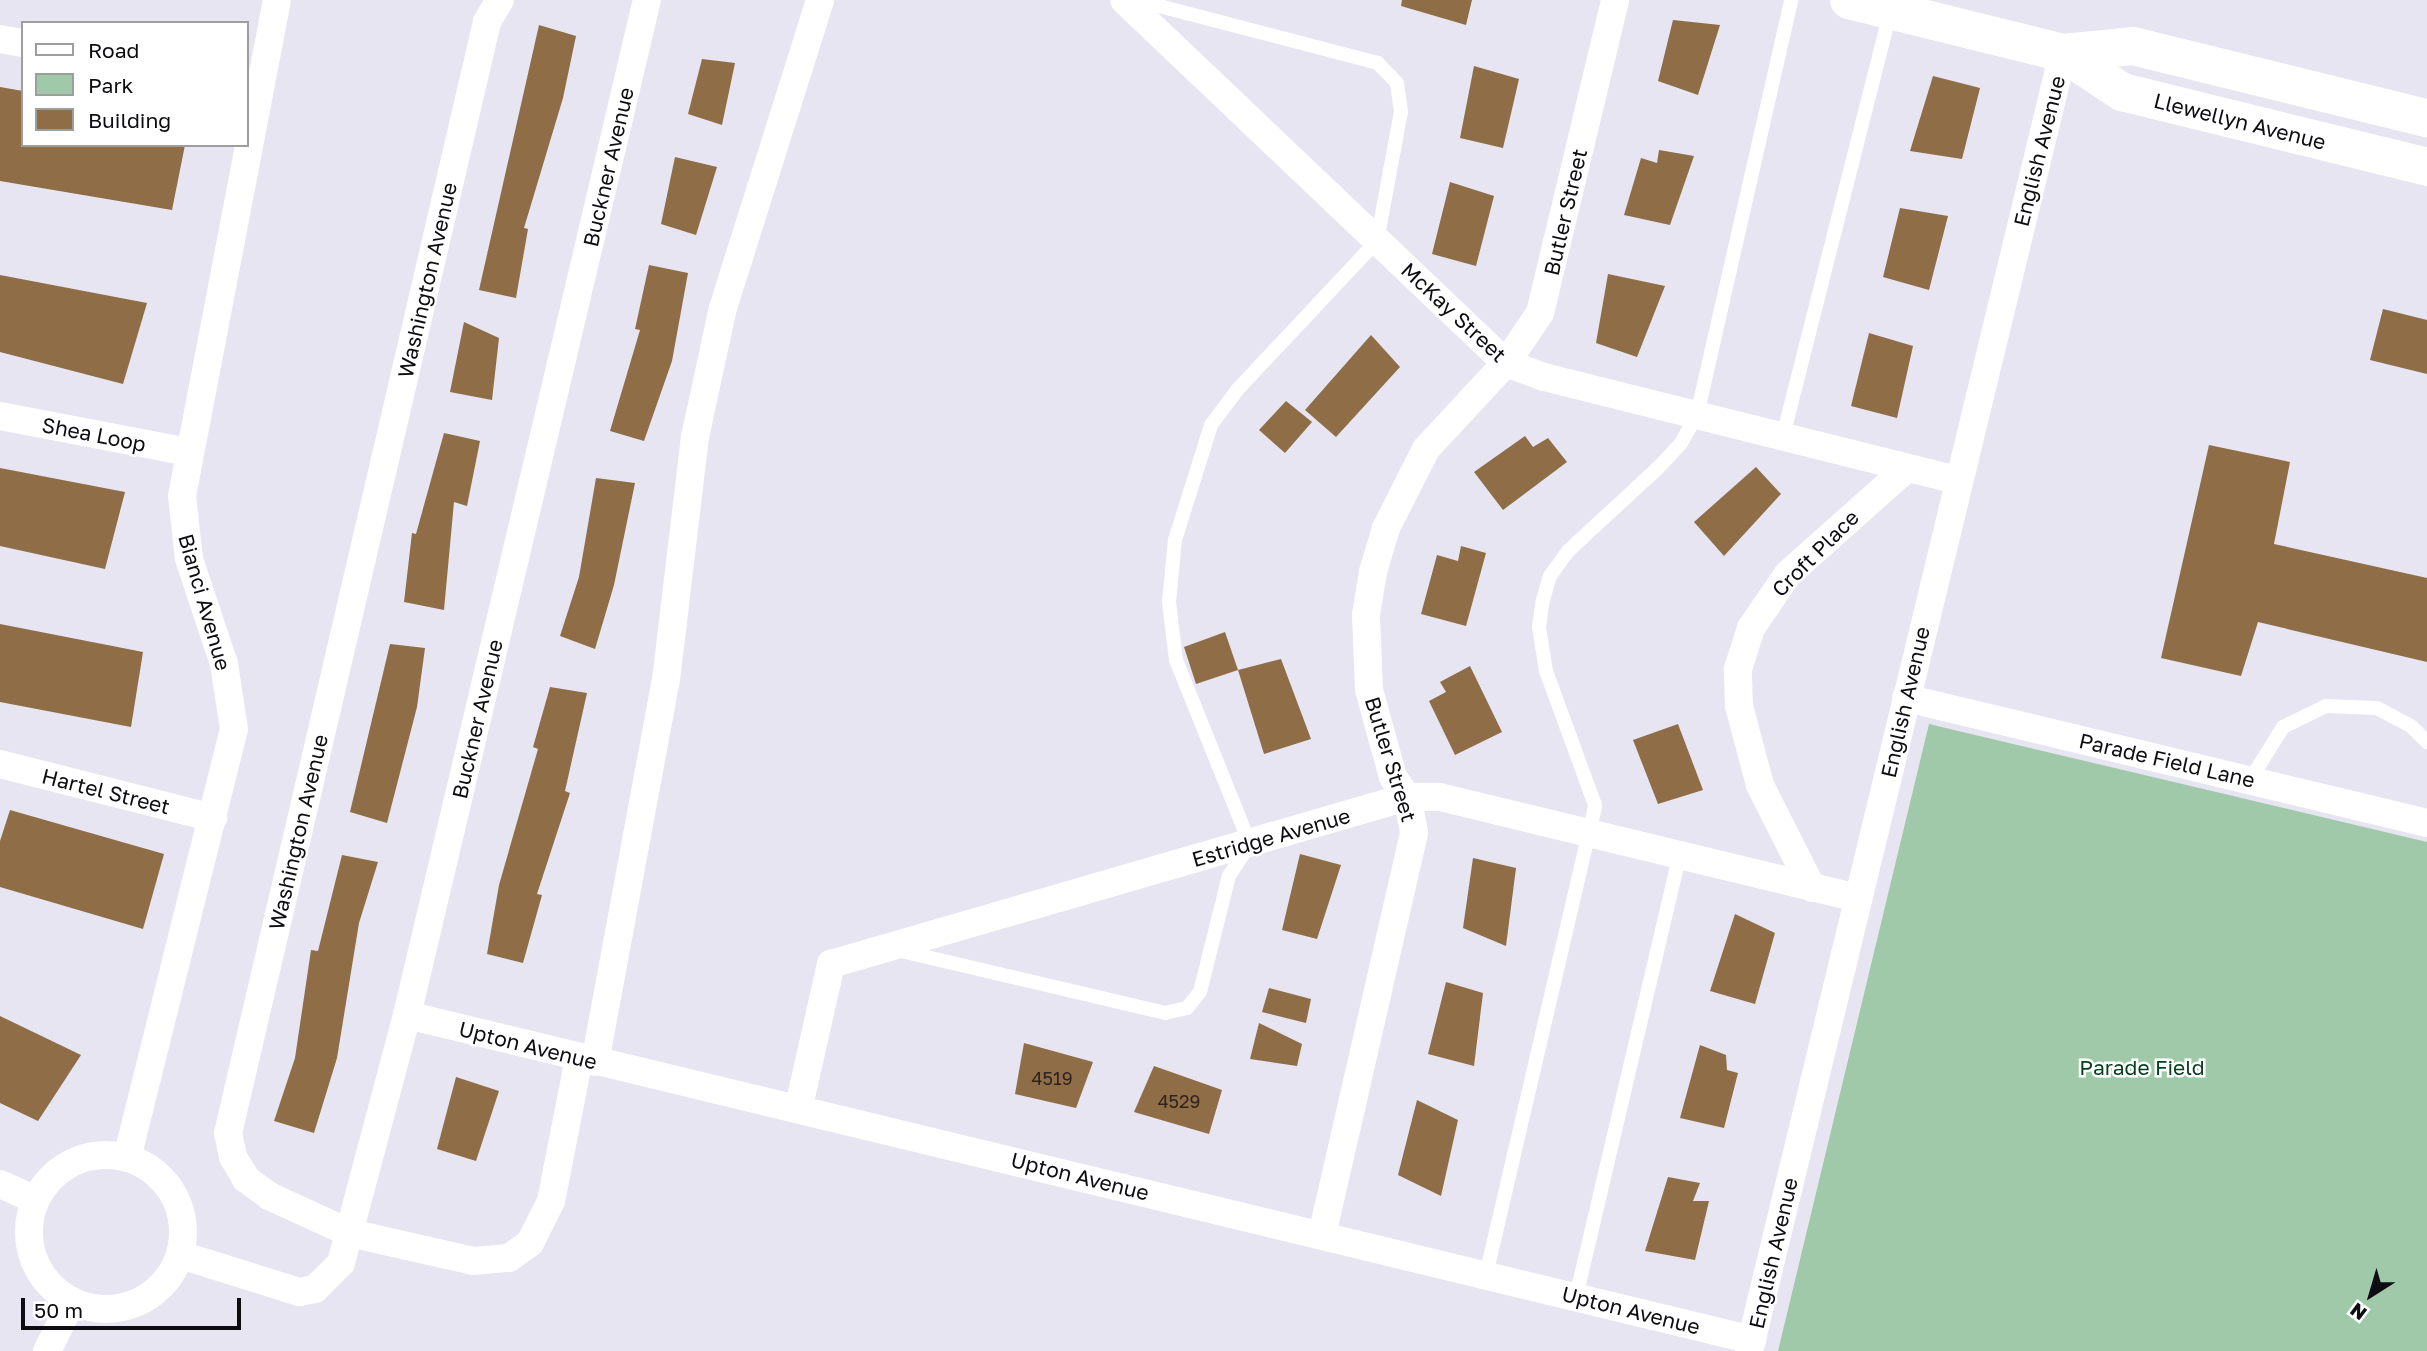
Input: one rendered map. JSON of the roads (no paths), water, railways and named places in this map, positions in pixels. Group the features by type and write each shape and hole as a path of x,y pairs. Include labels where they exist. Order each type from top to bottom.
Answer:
{"street":[{"name":"Bianci Avenue","path":"248,116 277,0"},
{"name":"Washington Avenue","path":"500,0 487,22 228,1133 246,1179 269,1196 351,1233 473,1261 509,1258 530,1243 551,1201 587,1060 666,680 695,437 723,309 820,0"},
{"name":"Buckner Avenue","path":"181,1255 299,1292 315,1289 330,1278 351,1233 407,1015 647,0"},
{"name":"McKay Street","path":"1124,0 1506,363 1544,377 1957,480"},
{"name":"Butler Street","path":"1322,1235 1414,832 1407,797 1393,777 1369,690 1366,615 1373,572 1386,528 1426,449 1506,363 1540,313 1615,0"},
{"name":"Llewellyn Avenue","path":"1849,0 2063,53 2122,92 2427,167"},
{"path":"0,39 21,43"},
{"name":"Llewellyn Avenue","path":"2063,53 2133,46 2427,118"},
{"name":"English Avenue","path":"1751,1345 1957,480 2063,53"},
{"name":"Bianci Avenue","path":"127,1158 229,761 233,709 224,664 182,529 189,452 242,147"},
{"name":"Shea Loop","path":"0,416 189,452"},
{"name":"Croft Place","path":"1812,888 1757,774 1739,706 1738,669 1751,628 1788,574 1907,468"},
{"name":"Parade Field Lane","path":"1906,698 2427,823"},
{"name":"Hartel Street","path":"0,764 213,818"},
{"name":"Estridge Avenue","path":"799,1107 831,964 1407,797 1440,797 1679,857 1858,898"},
{"name":"Upton Avenue","path":"407,1015 587,1060 799,1107 1576,1297 1751,1345"},
{"path":"97,1155 127,1158 155,1171 174,1195 183,1224 181,1255 167,1281 143,1301 114,1310 84,1308 57,1293 37,1270 28,1241 30,1210 45,1183 68,1164 97,1155"},
{"path":"0,1184 36,1200"},
{"path":"47,1351 72,1301"}],"lane":[{"path":"888,948 1165,1013 1187,1008 1200,992 1229,876 1250,844 1176,660 1169,602 1175,540 1211,425 1238,389 1377,241 1401,112 1397,83 1378,63 1136,0"},
{"path":"1486,1275 1591,835 1595,805 1546,671 1539,627 1543,600 1550,576 1568,551 1658,468 1681,443 1697,415 1791,0"},
{"path":"1783,436 1892,10"},
{"path":"2250,780 2283,727 2326,706 2377,708 2410,726 2427,742"},
{"path":"1576,1297 1679,857"}],"park label":[{"name":"Parade Field","path":"2142,1067"}]}
